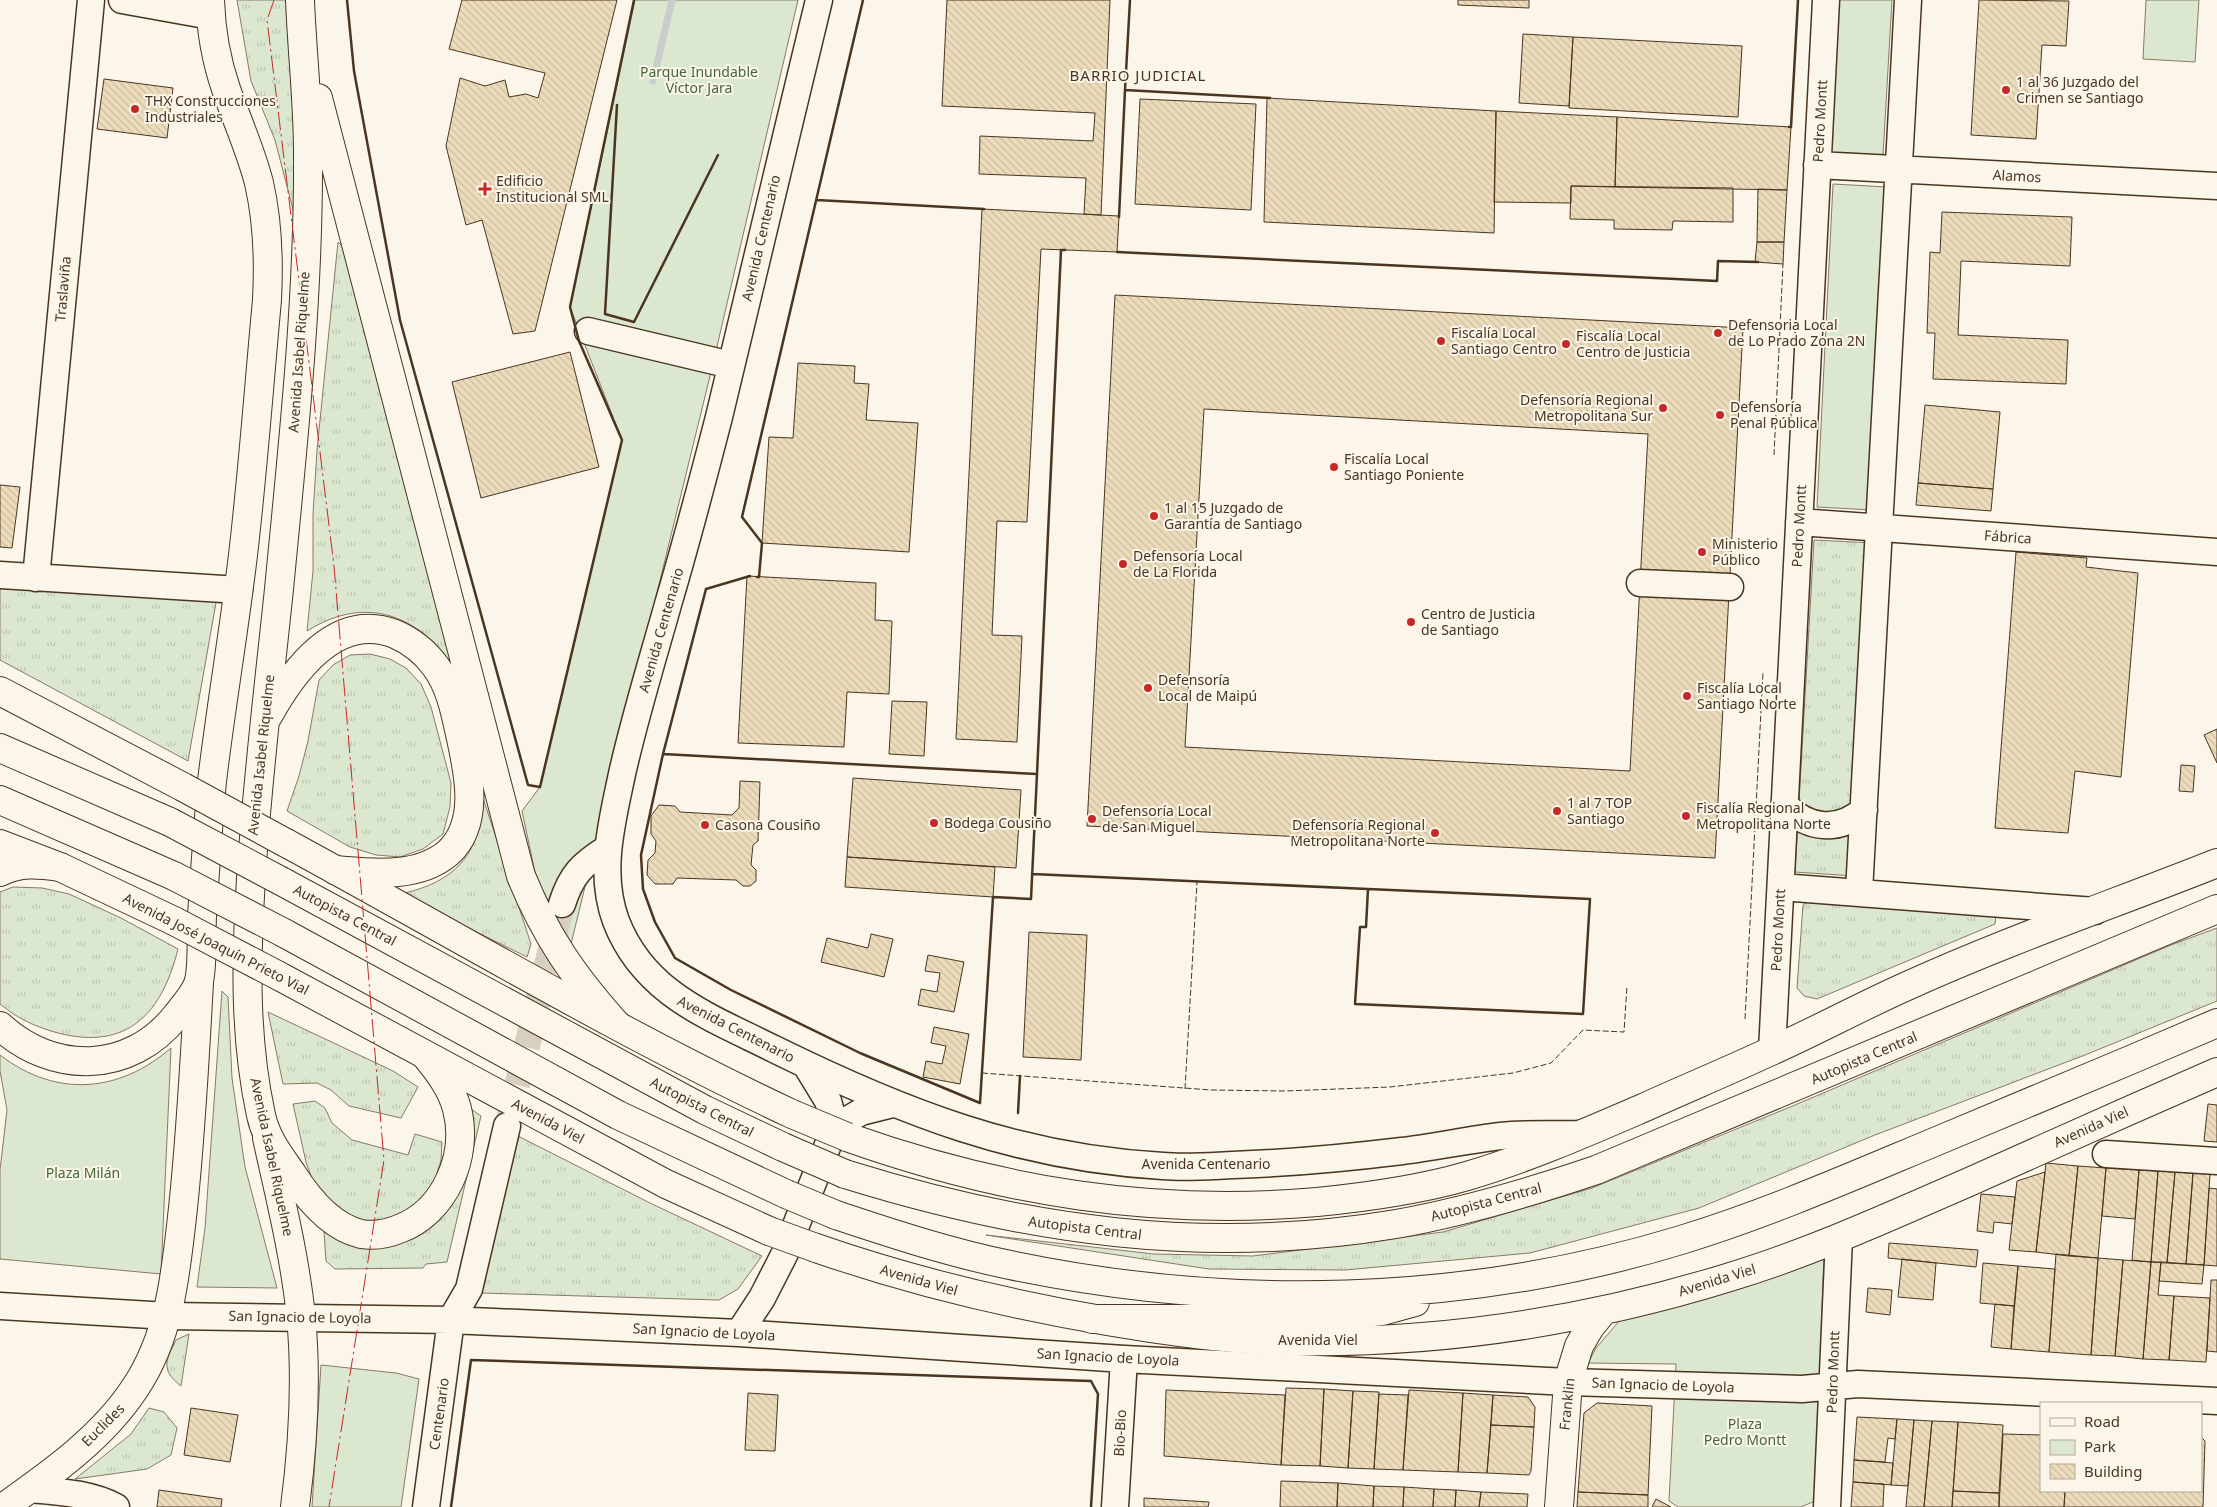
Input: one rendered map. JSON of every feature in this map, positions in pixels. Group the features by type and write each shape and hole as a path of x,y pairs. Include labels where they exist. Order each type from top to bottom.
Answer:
{"main road":[{"name":"Avenida Isabel Riquelme","path":"296,1507 303,1403 301,1316 290,1244 268,1138 261,1117 254,1073 246,984 252,849 290,478 305,279 308,150 300,0"},
{"path":"168,1316 186,1180 209,810 218,732 239,590 268,300 267,237 259,183 219,65 210,8"},
{"path":"301,33 521,876 534,908 552,942 582,985 617,1025"},
{"path":"264,724 290,681 302,666 321,648 346,632 368,629 389,632 400,636 429,658 442,678 457,722 469,778 468,814 461,834 449,852 431,864 421,867 407,871 380,873 335,870"},
{"path":"0,691 183,787 617,1025 722,1081 792,1114 945,1169 1035,1190 1133,1204 1240,1207 1337,1200 1425,1186 1505,1164 1584,1134 1772,1052 1958,964 2217,863"},
{"name":"Autopista Central","path":"0,748 170,822 705,1110 782,1147 844,1174 950,1205 1060,1227 1115,1234 1178,1238 1242,1239 1345,1232 1396,1224 1491,1203 1596,1170 2217,909"},
{"path":"0,800 174,876 284,933 618,1115 786,1194 836,1215 892,1234 1006,1264 1124,1285 1251,1295 1320,1295 1458,1285 1570,1268 1679,1240 1732,1223 1887,1162 2217,1023"},
{"name":"Avenida José Joaquín Prieto Vial","path":"0,844 60,867 174,921 426,1056"},
{"path":"0,872 8,868 29,864 60,867"},
{"path":"0,1026 30,1047 53,1058 86,1061 107,1060 131,1052 155,1037 177,1015 199,982"},
{"path":"268,1138 298,1184 324,1213 339,1225 358,1233 376,1235 409,1225 425,1214 442,1195 454,1170 459,1140 458,1116 453,1097 439,1073 426,1056"},
{"name":"Avenida Viel","path":"426,1056 666,1184 769,1230 816,1248 931,1285 1029,1308 1162,1330 1234,1338 1342,1341 1452,1334 1509,1327 1604,1310 1730,1277 1839,1238 2217,1072"},
{"path":"1092,1318 1170,1317 1273,1321 1323,1319 1399,1307 1433,1296 1458,1285"},
{"name":"Franklin","path":"1559,1507 1568,1382 1579,1346 1590,1327 1604,1310"},
{"name":"Euclides","path":"4,1507 30,1489 94,1437 126,1402 146,1370 168,1316"}],"street":[{"name":"Traslaviña","path":"36,578 91,0"},
{"path":"122,0 210,8"},
{"name":"Avenida Centenario","path":"819,0 731,365 684,550 632,730 608,848 610,900 617,924 628,946 648,974 664,989 688,1006 806,1065 893,1104 955,1128 1036,1149 1089,1159 1169,1167 1305,1163 1404,1151 1506,1135 1584,1134"},
{"name":"Pedro Montt","path":"1772,1052 1826,0"},
{"path":"1859,892 1908,0"},
{"name":"Alamos","path":"1817,165 2217,186"},
{"path":"588,331 731,365"},
{"name":"Fábrica","path":"1799,522 2217,552"},
{"path":"0,575 239,590"},
{"path":"1640,583 1730,587"},
{"path":"1785,805 1791,812 1807,822 1827,826 1846,822 1864,810"},
{"path":"562,904 572,879 578,870 608,848"},
{"path":"1781,887 2095,911"},
{"path":"806,1065 828,1101 841,1132"},
{"path":"739,1333 762,1298 782,1260 841,1132 861,1112 893,1104"},
{"path":"451,1320 469,1289 507,1126"},
{"path":"2106,1154 2217,1161"},
{"name":"Pedro Montt","path":"1827,1507 1839,1238"},
{"name":"San Ignacio de Loyola","path":"0,1306 168,1316 301,1316 451,1320 739,1333 1124,1359 1568,1382 1802,1389 1858,1384 2217,1400"},
{"name":"Centenario","path":"426,1507 451,1320"},
{"name":"Bio-Bio","path":"1115,1507 1124,1359"},
{"path":"30,1489 81,1494 102,1500 116,1507"}],"green space":[{"path":"237,0 288,0 288,37 296,146 296,221 275,140 251,81"},
{"name":"Parque Inundable Víctor Jara","path":"635,0 798,0 711,372 570,948 540,896 522,811 540,787 622,440 570,307"},
{"path":"1839,0 1892,0 1883,155 1831,153"},
{"path":"2146,0 2199,0 2195,62 2143,59"},
{"path":"1833,184 1887,187 1872,510 1817,507"},
{"path":"338,242 342,246 442,616 453,660 452,668 433,641 415,627 385,614 369,612 338,616 322,622 307,631 313,571 313,514 317,450"},
{"path":"1814,540 1873,543 1854,876 1795,872"},
{"path":"0,579 217,597 188,761 0,660"},
{"path":"370,654 390,659 406,668 421,684 431,707 451,783 450,807 443,834 423,849 400,857 376,855 350,847 287,811 308,741 319,680 333,665 350,655"},
{"path":"482,795 531,944 527,957 400,894 436,882 456,869 464,860 476,837"},
{"path":"13,887 42,888 69,894 121,918 178,949 162,992 138,1022 123,1031 104,1036 83,1037 58,1033 35,1025 20,1018 0,1004 0,892"},
{"path":"1810,900 1996,915 1995,924 1817,999 1804,996 1797,988 1803,905"},
{"path":"2217,928 2217,1001 2085,1055 1875,1135 1699,1208 1530,1253 1345,1270 1209,1269 986,1235 1154,1254 1253,1256 1443,1232 1592,1188 1795,1105 2171,945"},
{"path":"222,991 228,997 232,1078 245,1167 277,1288 197,1287 205,1228"},
{"path":"268,1012 393,1071 418,1087 401,1118 349,1106 331,1090 317,1083 283,1084"},
{"name":"Plaza Milán","path":"171,1048 161,1274 0,1259 0,1170 7,1110 0,1071 0,1055 21,1069 43,1078 65,1084 87,1084 109,1081 130,1074 151,1063"},
{"path":"315,1101 325,1108 332,1123 352,1140 408,1155 415,1134 442,1142 441,1160 434,1184 400,1221 366,1227 317,1193 306,1162 293,1104"},
{"path":"464,1104 481,1116 447,1262 426,1264 423,1268 335,1269 326,1261 324,1232 339,1239 402,1241 418,1236 433,1226 451,1203"},
{"path":"512,1133 650,1203 762,1256 738,1289 719,1300 480,1293"},
{"name":"Plaza Pedro Montt","path":"1824,1256 1815,1501 1801,1507 1678,1507 1669,1501 1676,1364 1588,1363 1596,1348 1621,1319"},
{"path":"189,1334 181,1386 170,1375 167,1364 176,1340"},
{"path":"321,1365 396,1373 419,1379 401,1507 312,1507"},
{"path":"149,1408 164,1412 177,1428 171,1455 147,1469 75,1479 131,1434"}],"building":[{"path":"462,0 617,0 535,331 513,334 482,220 466,225 446,146 460,78 485,86 505,80 509,97 526,94 538,98 545,73 449,49"},
{"path":"947,0 1110,0 1101,215 1084,214 1086,178 979,174 980,136 1093,141 1095,113 942,106"},
{"path":"1458,0 1529,0 1529,8 1458,5"},
{"name":"1 al 36 Juzgado del Crimen se Santiago","path":"1979,0 2069,1 2066,46 2042,45 2036,139 1971,135"},
{"path":"1523,34 1573,37 1569,106 1519,103"},
{"path":"1573,37 1742,46 1738,117 1569,108"},
{"name":"THX Construcciones Industriales","path":"104,79 173,88 167,138 97,129"},
{"path":"1267,98 1496,111 1494,233 1264,222"},
{"path":"1140,99 1256,104 1251,210 1135,204"},
{"path":"1496,111 1617,117 1615,187 1571,186 1571,203 1494,202"},
{"path":"1617,117 1791,127 1787,190 1615,187"},
{"path":"1571,186 1733,188 1733,222 1673,221 1672,230 1614,229 1614,220 1570,219"},
{"path":"1758,189 1787,190 1784,242 1757,242"},
{"path":"982,209 1119,216 1117,252 1041,249 1027,522 997,521 992,635 1022,636 1017,742 956,739"},
{"path":"1942,212 2072,217 2070,266 1961,261 1958,335 2068,340 2066,384 1933,379 1935,333 1927,333 1930,252 1940,253"},
{"path":"1757,242 1784,242 1783,264 1755,262"},
{"path":"1115,295 1743,328 1715,858 1087,826","holes":["1204,409 1648,434 1630,771 1185,747"]},
{"path":"570,352 599,467 481,498 452,382"},
{"path":"798,363 855,366 854,383 869,384 866,420 918,423 909,552 762,543 769,437 793,438"},
{"path":"1925,405 2000,412 1993,489 1918,483"},
{"path":"1918,483 1993,489 1991,511 1916,505"},
{"path":"0,485 20,487 12,548 0,547"},
{"path":"2016,552 2087,558 2086,567 2138,573 2121,777 2075,771 2068,833 1995,828"},
{"path":"747,576 876,583 875,620 892,621 889,694 847,692 844,747 738,743"},
{"path":"892,701 927,702 924,756 889,754"},
{"path":"2217,729 2217,763 2204,735"},
{"path":"2181,765 2195,766 2193,792 2179,791"},
{"name":"Bodega Cousiño","path":"853,778 1021,790 1016,868 847,857"},
{"name":"Casona Cousiño","path":"740,781 760,782 758,841 753,845 751,865 756,870 756,881 750,886 743,886 736,880 677,878 673,884 655,884 647,875 648,860 655,853 656,841 651,834 651,816 659,805 675,806 680,812 732,815 739,808"},
{"path":"847,857 995,867 993,897 845,887"},
{"path":"1029,932 1087,935 1081,1060 1023,1057"},
{"path":"871,934 893,939 884,977 821,962 827,938 868,948"},
{"path":"928,955 964,962 954,1012 918,1005 921,989 937,992 940,973 925,971"},
{"path":"934,1027 969,1034 960,1084 923,1077 926,1061 942,1064 946,1046 931,1043"},
{"path":"2208,1104 2217,1105 2217,1142 2204,1141"},
{"path":"2046,1163 2078,1166 2069,1256 2036,1252"},
{"path":"2078,1166 2106,1168 2098,1258 2069,1256"},
{"path":"2106,1168 2139,1170 2135,1219 2102,1216"},
{"path":"2139,1170 2158,1171 2151,1262 2132,1260"},
{"path":"2158,1171 2175,1172 2167,1263 2151,1262"},
{"path":"2045,1172 2036,1252 2009,1250 2017,1181"},
{"path":"2175,1172 2193,1173 2186,1264 2167,1263"},
{"path":"2193,1173 2210,1174 2204,1265 2186,1264"},
{"path":"2209,1188 2217,1189 2217,1266 2204,1265"},
{"path":"1981,1194 2015,1197 2012,1224 1994,1222 1993,1233 1977,1231"},
{"path":"1889,1243 1978,1250 1976,1267 1888,1258"},
{"path":"2056,1254 2098,1258 2091,1355 2049,1352"},
{"path":"2098,1258 2123,1260 2115,1356 2091,1355"},
{"path":"1902,1259 1936,1263 1933,1300 1898,1297"},
{"path":"2123,1260 2151,1262 2143,1359 2115,1356"},
{"path":"2151,1262 2161,1262 2158,1295 2174,1296 2169,1360 2143,1359"},
{"path":"2161,1262 2204,1265 2202,1284 2159,1281"},
{"path":"1983,1263 2018,1266 2014,1306 1980,1303"},
{"path":"2018,1266 2055,1269 2049,1352 2011,1349"},
{"path":"2211,1280 2217,1280 2217,1352 2207,1351"},
{"path":"1868,1288 1892,1290 1890,1315 1866,1312"},
{"path":"2174,1296 2210,1298 2206,1362 2169,1360"},
{"path":"1995,1304 2014,1306 2011,1349 1991,1347"},
{"path":"1286,1388 1324,1389 1320,1466 1281,1465"},
{"path":"1324,1389 1353,1391 1348,1468 1320,1466"},
{"path":"1166,1390 1285,1395 1281,1465 1164,1456"},
{"path":"1409,1390 1463,1393 1458,1472 1403,1470"},
{"path":"1353,1391 1379,1392 1374,1469 1348,1468"},
{"path":"748,1393 778,1395 775,1451 745,1450"},
{"path":"1463,1393 1493,1395 1487,1473 1458,1472"},
{"path":"1379,1394 1408,1395 1403,1470 1374,1469"},
{"path":"1493,1395 1528,1397 1535,1407 1534,1427 1491,1425"},
{"path":"1597,1403 1652,1406 1648,1495 1578,1492 1584,1413"},
{"path":"191,1408 238,1415 230,1462 184,1455"},
{"path":"1857,1417 1897,1419 1895,1439 1888,1438 1885,1462 1854,1460"},
{"path":"1897,1419 1914,1420 1908,1486 1891,1485"},
{"path":"1914,1420 1932,1421 1924,1507 1906,1507"},
{"path":"1932,1421 1958,1422 1952,1507 1924,1507"},
{"path":"1958,1422 2003,1425 1999,1493 1953,1491"},
{"path":"1491,1425 1534,1427 1531,1471 1529,1475 1487,1473"},
{"path":"2003,1434 2040,1435 2040,1492 2065,1492 2064,1507 1999,1507"},
{"path":"2202,1438 2205,1441 2203,1507 2064,1507 2065,1492 2202,1492"},
{"path":"1854,1460 1893,1463 1891,1485 1853,1482"},
{"path":"1281,1481 1338,1483 1337,1507 1280,1507"},
{"path":"1853,1482 1884,1484 1883,1507 1851,1507"},
{"path":"1338,1483 1374,1486 1373,1507 1337,1507"},
{"path":"1374,1486 1404,1487 1403,1507 1373,1507"},
{"path":"1404,1487 1434,1489 1433,1507 1403,1507"},
{"path":"1434,1489 1456,1490 1455,1507 1433,1507"},
{"path":"159,1490 222,1499 221,1507 157,1507"},
{"path":"1456,1490 1481,1492 1479,1507 1455,1507"},
{"path":"1953,1491 1999,1493 1999,1507 1952,1507"},
{"path":"1481,1492 1528,1494 1527,1507 1479,1507"},
{"path":"1578,1492 1648,1495 1648,1507 1577,1507"},
{"path":"1144,1498 1209,1502 1208,1507 1144,1507"},
{"path":"1656,1499 1671,1507 1652,1507"}],"waterway":[{"path":"653,81 672,0"}],"tunnel":[{"path":"508,1123 562,904"}],"fence":[{"path":"1774,455 1783,264"},
{"path":"1745,1019 1763,672"},
{"path":"1185,1089 1197,882"},
{"path":"982,1073 1211,1090 1285,1091 1390,1087 1513,1073 1551,1063 1583,1030 1624,1032 1627,986"}],"wall":[{"path":"347,0 354,71 400,320 528,785 540,787 622,440 579,341 570,307 634,0"},
{"path":"757,577 759,577 762,543 742,517 863,0"},
{"path":"1130,0 1125,90 1270,98"},
{"path":"1789,127 1791,127 1798,0"},
{"path":"1119,217 1125,90"},
{"path":"617,105 605,314 634,322 718,155"},
{"path":"817,200 984,209"},
{"path":"750,576 706,589 663,754 1037,774 1061,250 1065,250"},
{"path":"1117,252 1717,281 1718,261 1758,262"},
{"path":"663,754 641,855 643,889 655,922 675,958 731,990 860,1053 980,1103 993,897 1031,899 1037,774"},
{"path":"1032,874 1368,889 1366,927 1360,927 1355,1004 1583,1014 1590,899 1368,889"},
{"path":"1018,1113 1020,1076"},
{"path":"451,1507 471,1360 1091,1381 1098,1394 1091,1507"}],"power":[{"path":"274,0 267,20 334,566 384,1160 329,1507"}],"place":[{"name":"1 al 36 Juzgado del Crimen se Santiago","path":"2006,90"},
{"name":"THX Construcciones Industriales","path":"135,109"},
{"name":"Edificio Institucional SML","path":"485,189"},
{"name":"Defensoria Local de Lo Prado Zona 2N","path":"1718,333"},
{"name":"Fiscalía Local Santiago Centro","path":"1441,341"},
{"name":"Fiscalía Local Centro de Justicia","path":"1566,344"},
{"name":"Defensoría Regional Metropolitana Sur","path":"1663,408"},
{"name":"Defensoría Penal Pública","path":"1720,415"},
{"name":"Fiscalía Local Santiago Poniente","path":"1334,467"},
{"name":"1 al 15 Juzgado de Garantía de Santiago","path":"1154,516"},
{"name":"Ministerio Público","path":"1702,552"},
{"name":"Defensoría Local de La Florida","path":"1123,564"},
{"name":"Centro de Justicia de Santiago","path":"1411,622"},
{"name":"Defensoría Local de Maipú","path":"1148,688"},
{"name":"Fiscalía Local Santiago Norte","path":"1687,696"},
{"name":"1 al 7 TOP Santiago","path":"1557,811"},
{"name":"Fiscalía Regional Metropolitana Norte","path":"1686,816"},
{"name":"Defensoría Local de San Miguel","path":"1092,819"},
{"name":"Bodega Cousiño","path":"934,823"},
{"name":"Casona Cousiño","path":"705,825"},
{"name":"Defensoría Regional Metropolitana Norte","path":"1435,833"}],"district":[{"name":"BARRIO JUDICIAL","path":"1138,76"}]}
